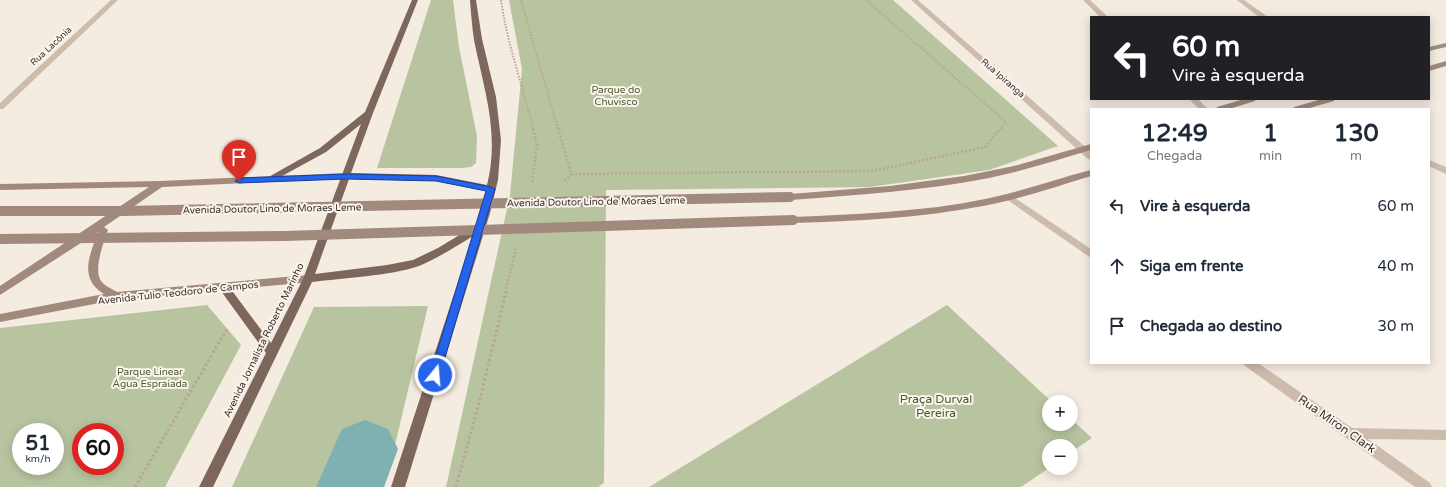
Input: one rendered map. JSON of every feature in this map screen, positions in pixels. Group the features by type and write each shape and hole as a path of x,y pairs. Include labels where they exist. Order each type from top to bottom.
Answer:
{"main road":[{"name":"Avenida Jornalista Roberto Marinho","path":"206,487 308,279 368,113 415,0"},
{"path":"398,487 430,390 491,189 497,140 492,97 478,39 473,0"},
{"path":"270,179 323,150 368,113"},
{"path":"346,176 436,178 491,189"},
{"path":"308,279 387,269 415,263 442,251 481,226"},
{"path":"223,287 272,353"}],"street":[{"name":"Rua Lacônia","path":"0,107 115,0"},
{"name":"Rua Ipiranga","path":"914,0 1087,148"},
{"path":"1086,0 1103,16"},
{"path":"1240,0 1263,16"},
{"path":"1430,49 1446,45"},
{"path":"1430,69 1446,63"},
{"path":"1194,100 1203,108"},
{"path":"1223,108 1249,100"},
{"path":"1311,107 1328,100"},
{"name":"Avenida Doutor Lino de Moraes Leme","path":"0,211 124,211 790,197 871,191 947,182 1036,164 1087,148"},
{"path":"1430,163 1446,171"},
{"path":"0,239 284,236 887,216 1010,197 1090,173"},
{"path":"0,187 160,184 346,176"},
{"path":"0,291 160,184"},
{"path":"1010,197 1090,253"},
{"path":"105,222 93,262 94,275 97,283 115,296"},
{"name":"Avenida Tulio Teodoro de Campos","path":"0,318 115,296 308,279"},
{"name":"Rua Miron Clark","path":"1250,364 1350,433 1424,487"},
{"path":"1350,433 1446,435"}],"path":[{"path":"501,0 504,24 526,97 537,145 535,170 530,189"},
{"path":"521,0 571,174 873,170 985,147 1006,122 866,0"},
{"path":"456,487 479,403 517,245"},
{"path":"135,487 230,324"}],"green space":[{"path":"431,0 453,0 459,47 477,136 476,163 471,167 462,168 377,168"},
{"name":"Parque do Chuvisco","path":"509,0 893,0 1058,146 989,170 870,187 606,190 604,483 598,487 446,487 510,195 522,69"},
{"name":"Parque Linear Água Espraiada","path":"207,305 241,345 165,487 0,487 0,328"},
{"name":"Praça Durval Pereira","path":"947,305 1044,395 1042,395 1042,431 1078,431 1078,425 1092,438 1078,447 1078,439 1042,439 1042,473 1021,487 649,487"},
{"path":"428,306 394,449 342,451 328,487 232,487 314,307"}],"waterway":[{"path":"350,487 365,449"}],"route":[{"path":"239,181 346,176 436,178 491,189 435,375"}]}
